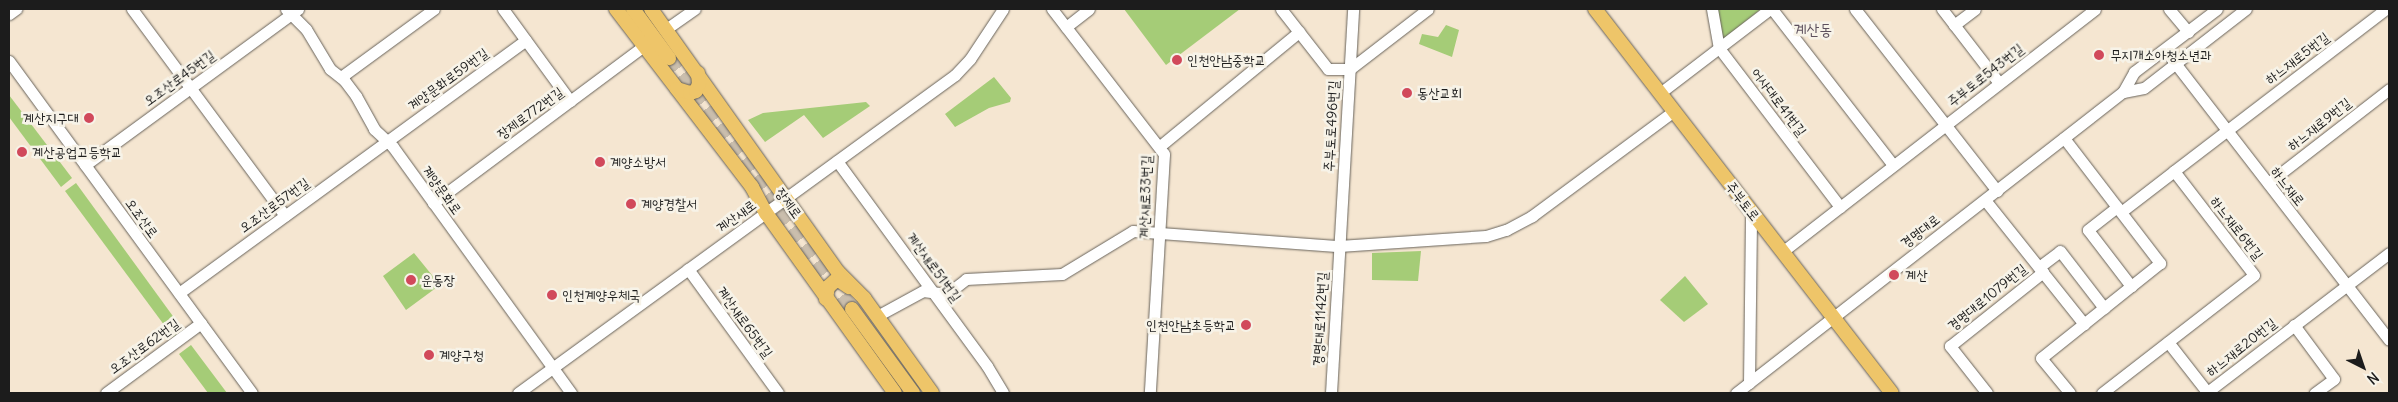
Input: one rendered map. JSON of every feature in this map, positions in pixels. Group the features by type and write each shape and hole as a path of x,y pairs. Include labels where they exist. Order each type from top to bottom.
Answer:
{"main road":[{"name":"장제로","path":"616,9 752,187 766,213 895,393"},
{"path":"633,9 669,58"},
{"name":"장제로","path":"651,9 838,272 864,298 932,393"},
{"name":"주부토로","path":"1595,9 1782,252 1835,316 1892,393"},
{"path":"677,89 690,93 696,91 700,84 698,73"},
{"path":"826,299 830,285 840,281 864,298"},
{"path":"852,310 913,393"}],"street":[{"path":"9,14 16,9"},
{"path":"132,9 285,216"},
{"path":"340,77 434,9"},
{"path":"503,9 570,101"},
{"path":"666,29 695,9"},
{"name":"계산새로","path":"518,393 955,75 970,59 1003,9"},
{"name":"계산새로33번길","path":"1052,9 1160,146 1164,154 1150,393"},
{"path":"1066,27 1089,9"},
{"path":"1281,9 1328,69 1350,69 1428,9"},
{"name":"어사대로41번길","path":"1712,9 1719,48 1840,206"},
{"path":"1660,93 1771,9 1893,165"},
{"path":"1855,9 1997,191"},
{"path":"1942,9 1999,83"},
{"path":"1954,25 1976,9"},
{"name":"주부토로543번길","path":"1782,252 2095,9"},
{"path":"2169,9 2188,32"},
{"name":"경명대로","path":"1736,393 2123,92 2134,72 2217,9"},
{"name":"경명대로","path":"2123,92 2144,88 2246,9"},
{"name":"하느재로5번길","path":"2227,131 2386,9"},
{"name":"오조산로45번길","path":"85,165 292,11"},
{"name":"계양문화로","path":"292,11 306,29 330,69 340,77 356,96 374,129 387,142 433,203 572,393"},
{"name":"주부토로496번길","path":"1339,246 1350,69 1350,12"},
{"path":"1160,146 1300,32"},
{"name":"계양문화로59번길","path":"387,142 526,40"},
{"name":"장제로772번길","path":"433,203 644,46"},
{"name":"하느재로","path":"2165,50 2389,340"},
{"name":"오조산로","path":"9,61 252,393"},
{"name":"하느재로9번길","path":"2268,183 2389,89"},
{"path":"877,316 923,291 947,294 966,279 1062,274 1133,231 1339,246 1486,236 1506,230 1532,216 1674,111"},
{"path":"2131,286 2088,230 2174,171 2227,131"},
{"path":"2064,138 2160,263 2041,358 2070,393"},
{"name":"오조산로57번길","path":"179,293 387,142"},
{"name":"계산새로51번길","path":"837,161 987,366 1003,393"},
{"name":"하느재로6번길","path":"2102,393 2254,275 2174,171"},
{"name":"경명대로1079번길","path":"1985,200 2084,324"},
{"path":"1749,383 1751,212"},
{"name":"경명대로1142번길","path":"1331,393 1339,246"},
{"name":"경명대로1079번길","path":"1987,393 1950,346 2041,270 2060,251 2104,308"},
{"name":"하느재로20번길","path":"2207,393 2294,325 2301,323 2389,253"},
{"name":"계산새로65번길","path":"688,269 778,393"},
{"name":"오조산로62번길","path":"106,393 201,323"},
{"name":"하느재로20번길","path":"2294,325 2334,379 2315,393"},
{"path":"2168,342 2207,393"}],"green space":[{"path":"1124,9 1240,9 1166,65"},
{"path":"1718,9 1761,9 1723,39"},
{"path":"1446,25 1459,30 1452,57 1419,44 1422,34 1438,37"},
{"path":"994,77 1011,98 1010,102 989,108 955,127 945,114"},
{"path":"9,95 72,178 61,187 9,117"},
{"path":"866,102 870,106 823,138 804,115 765,142 748,120 763,113"},
{"path":"76,183 183,330 173,337 65,191"},
{"path":"1421,251 1418,281 1372,280 1372,253"},
{"name":"운동장","path":"414,253 440,285 406,310 383,276"},
{"path":"1685,276 1708,304 1684,322 1660,300"},
{"path":"191,345 227,393 208,393 179,354"}],"tunnel":[{"path":"669,58 852,309"}],"place":[{"name":"무지개소아청소년과","path":"2099,55"},
{"name":"인천안남중학교","path":"1177,60"},
{"name":"동산교회","path":"1407,93"},
{"name":"계산지구대","path":"89,118"},
{"name":"계산공업고등학교","path":"22,152"},
{"name":"계양소방서","path":"600,162"},
{"name":"계양경찰서","path":"631,204"},
{"name":"계산","path":"1894,275"},
{"name":"운동장","path":"411,280"},
{"name":"인천계양우체국","path":"552,295"},
{"name":"인천안남초등학교","path":"1246,325"},
{"name":"계양구청","path":"429,355"}],"district":[{"name":"계산동","path":"1813,29"}]}
